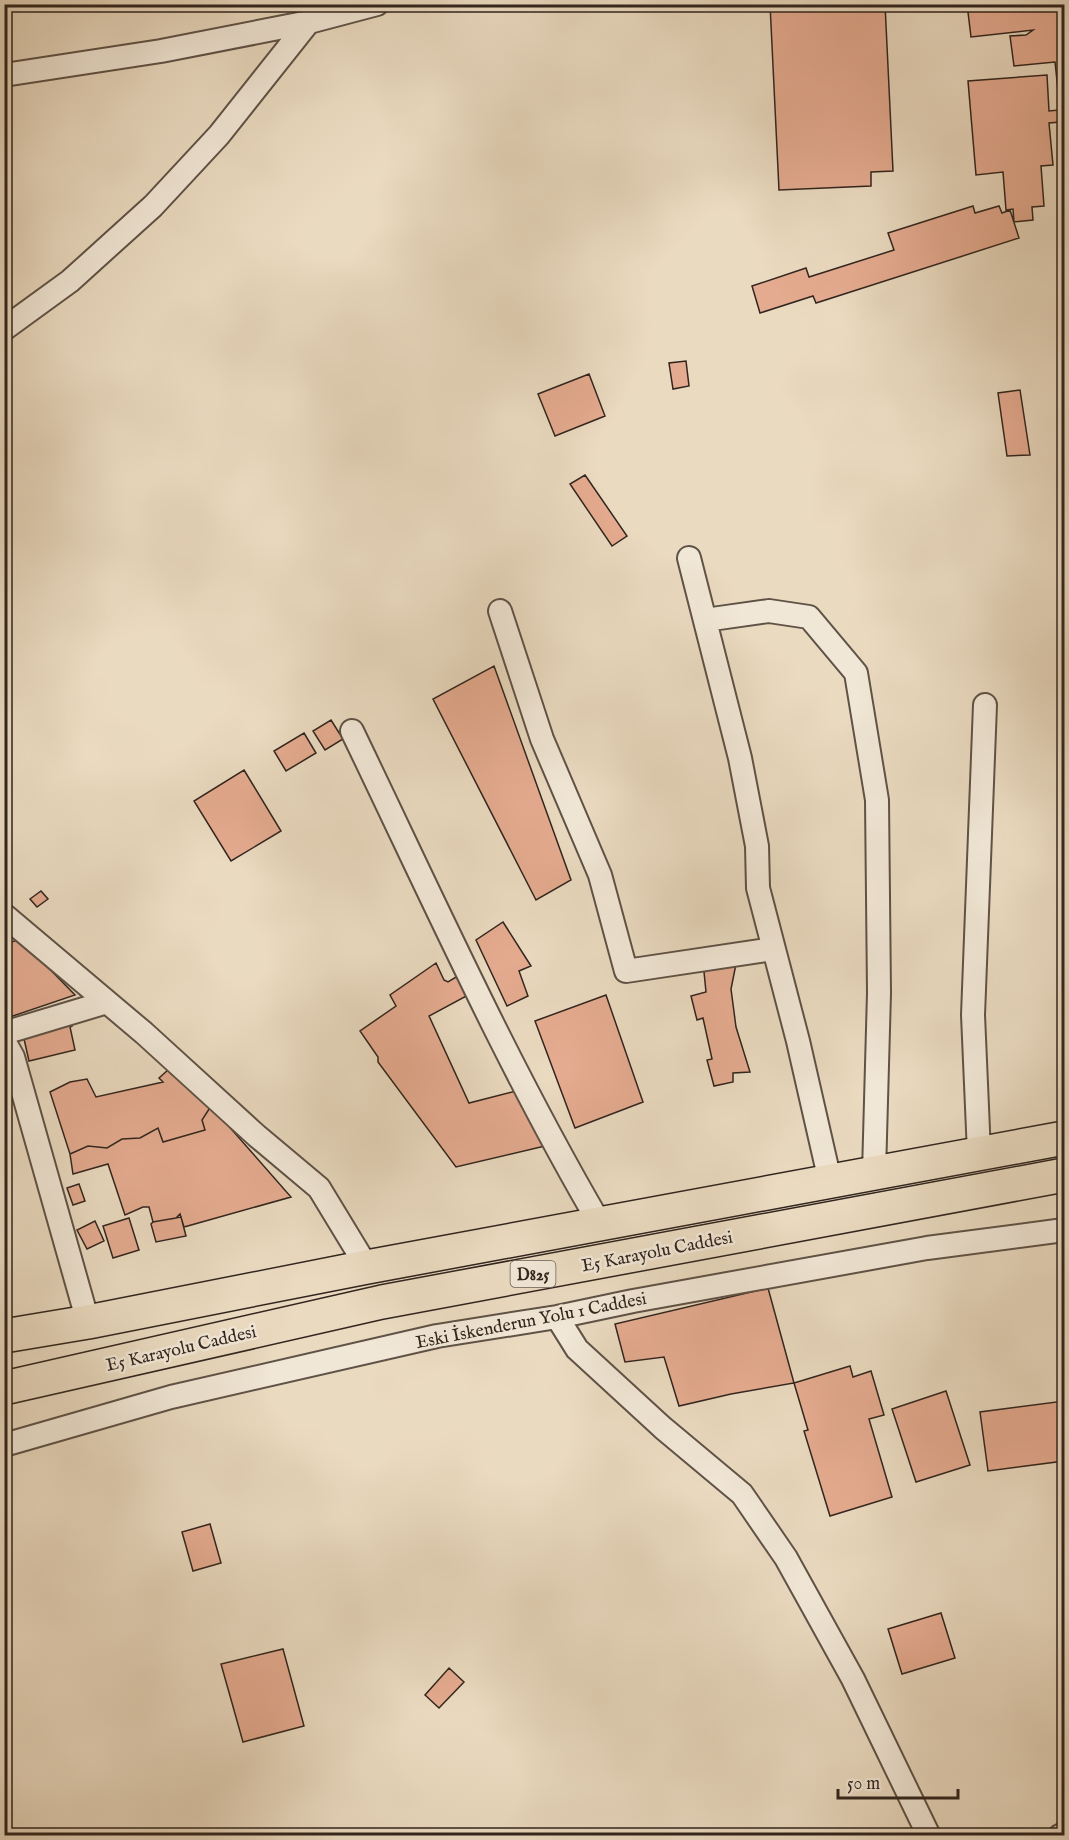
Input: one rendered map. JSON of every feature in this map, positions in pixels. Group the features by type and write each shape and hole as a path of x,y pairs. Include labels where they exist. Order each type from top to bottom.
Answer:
{"highway":[{"name":"E5 Karayolu Caddesi","path":"4,1336 1065,1138"},
{"name":"E5 Karayolu Caddesi","path":"4,1388 382,1302 1065,1175"}],"street":[{"path":"4,75 161,51 316,13 377,4"},
{"path":"4,329 70,280 153,206 219,135 316,13"},
{"path":"689,558 740,758 757,846 758,888 798,1041 830,1181"},
{"path":"500,611 542,739 600,875 626,971 773,949"},
{"path":"705,620 769,611 809,616 856,673 877,800 879,993 873,1173"},
{"path":"979,1154 973,1015 985,705"},
{"path":"352,731 520,1079 600,1224"},
{"path":"4,915 144,1033 257,1136 319,1188 367,1267"},
{"path":"4,1033 107,1002"},
{"path":"4,1041 13,1057 88,1322"},
{"name":"Eski İskenderun Yolu 1 Caddesi","path":"4,1445 182,1394 437,1336 557,1317 927,1248 1065,1230"},
{"path":"557,1317 578,1349 663,1428 742,1494 797,1578 852,1679 929,1836"},
{"path":"1060,1836 1065,1834"}],"building":[{"path":"770,4 885,4 893,171 871,172 871,186 779,190"},
{"path":"967,4 1064,4 1064,148 1055,62 1014,66 1010,36 1026,35 1033,30 971,37"},
{"path":"1047,75 1049,111 1059,110 1060,122 1049,123 1053,165 1041,166 1044,206 1032,207 1033,220 1014,222 1013,209 1006,210 1003,172 976,175 968,81"},
{"path":"973,206 975,213 999,206 1002,213 1010,210 1019,238 816,303 813,296 760,313 752,286 806,268 809,277 894,250 888,233"},
{"path":"686,361 689,386 673,389 669,363"},
{"path":"589,374 605,416 555,436 538,394"},
{"path":"1020,390 1030,455 1007,456 998,393"},
{"path":"585,475 627,536 612,546 570,484"},
{"path":"494,666 571,880 536,900 433,699"},
{"path":"331,720 343,739 325,750 313,731"},
{"path":"304,733 316,753 286,771 274,751"},
{"path":"244,770 281,831 231,861 194,801"},
{"path":"41,891 48,899 37,907 30,899"},
{"path":"503,922 531,966 519,971 528,996 507,1006 476,940"},
{"path":"18,940 26,949 29,948 75,995 4,1019 4,944"},
{"path":"436,963 444,980 448,982 461,974 472,993 429,1016 469,1103 516,1091 545,1146 456,1167 378,1062 378,1057 360,1031 396,1006 390,995"},
{"path":"736,964 731,989 736,1027 750,1072 733,1073 733,1082 714,1086 707,1060 712,1059 703,1018 697,1020 691,996 706,992 704,972 717,966"},
{"path":"606,995 643,1102 575,1128 535,1021"},
{"path":"70,1019 75,1050 29,1061 22,1030"},
{"path":"168,1070 211,1106 202,1120 205,1130 163,1142 158,1128 140,1138 122,1139 107,1148 88,1146 70,1154 50,1092 70,1082 87,1079 96,1097 163,1082 159,1078"},
{"path":"211,1106 291,1197 184,1227 180,1214 176,1218 153,1222 149,1207 143,1207 125,1215 108,1164 73,1174 70,1154 88,1146 107,1148 122,1139 140,1138 158,1128 163,1142 205,1130 202,1120"},
{"path":"79,1184 85,1201 73,1205 67,1188"},
{"path":"181,1217 186,1236 156,1242 151,1224 153,1222"},
{"path":"129,1218 139,1250 113,1258 103,1226"},
{"path":"95,1221 104,1241 87,1249 77,1230"},
{"path":"768,1288 794,1383 679,1406 664,1357 625,1362 615,1324"},
{"path":"850,1366 853,1377 871,1371 884,1415 869,1419 892,1497 830,1516 804,1431 808,1430 794,1383"},
{"path":"946,1391 970,1465 916,1482 892,1409"},
{"path":"1064,1401 1064,1461 988,1471 980,1412"},
{"path":"210,1524 221,1563 193,1571 182,1532"},
{"path":"941,1613 955,1658 902,1674 888,1629"},
{"path":"283,1649 304,1726 243,1742 221,1664"},
{"path":"449,1668 464,1682 439,1708 425,1695"}]}
